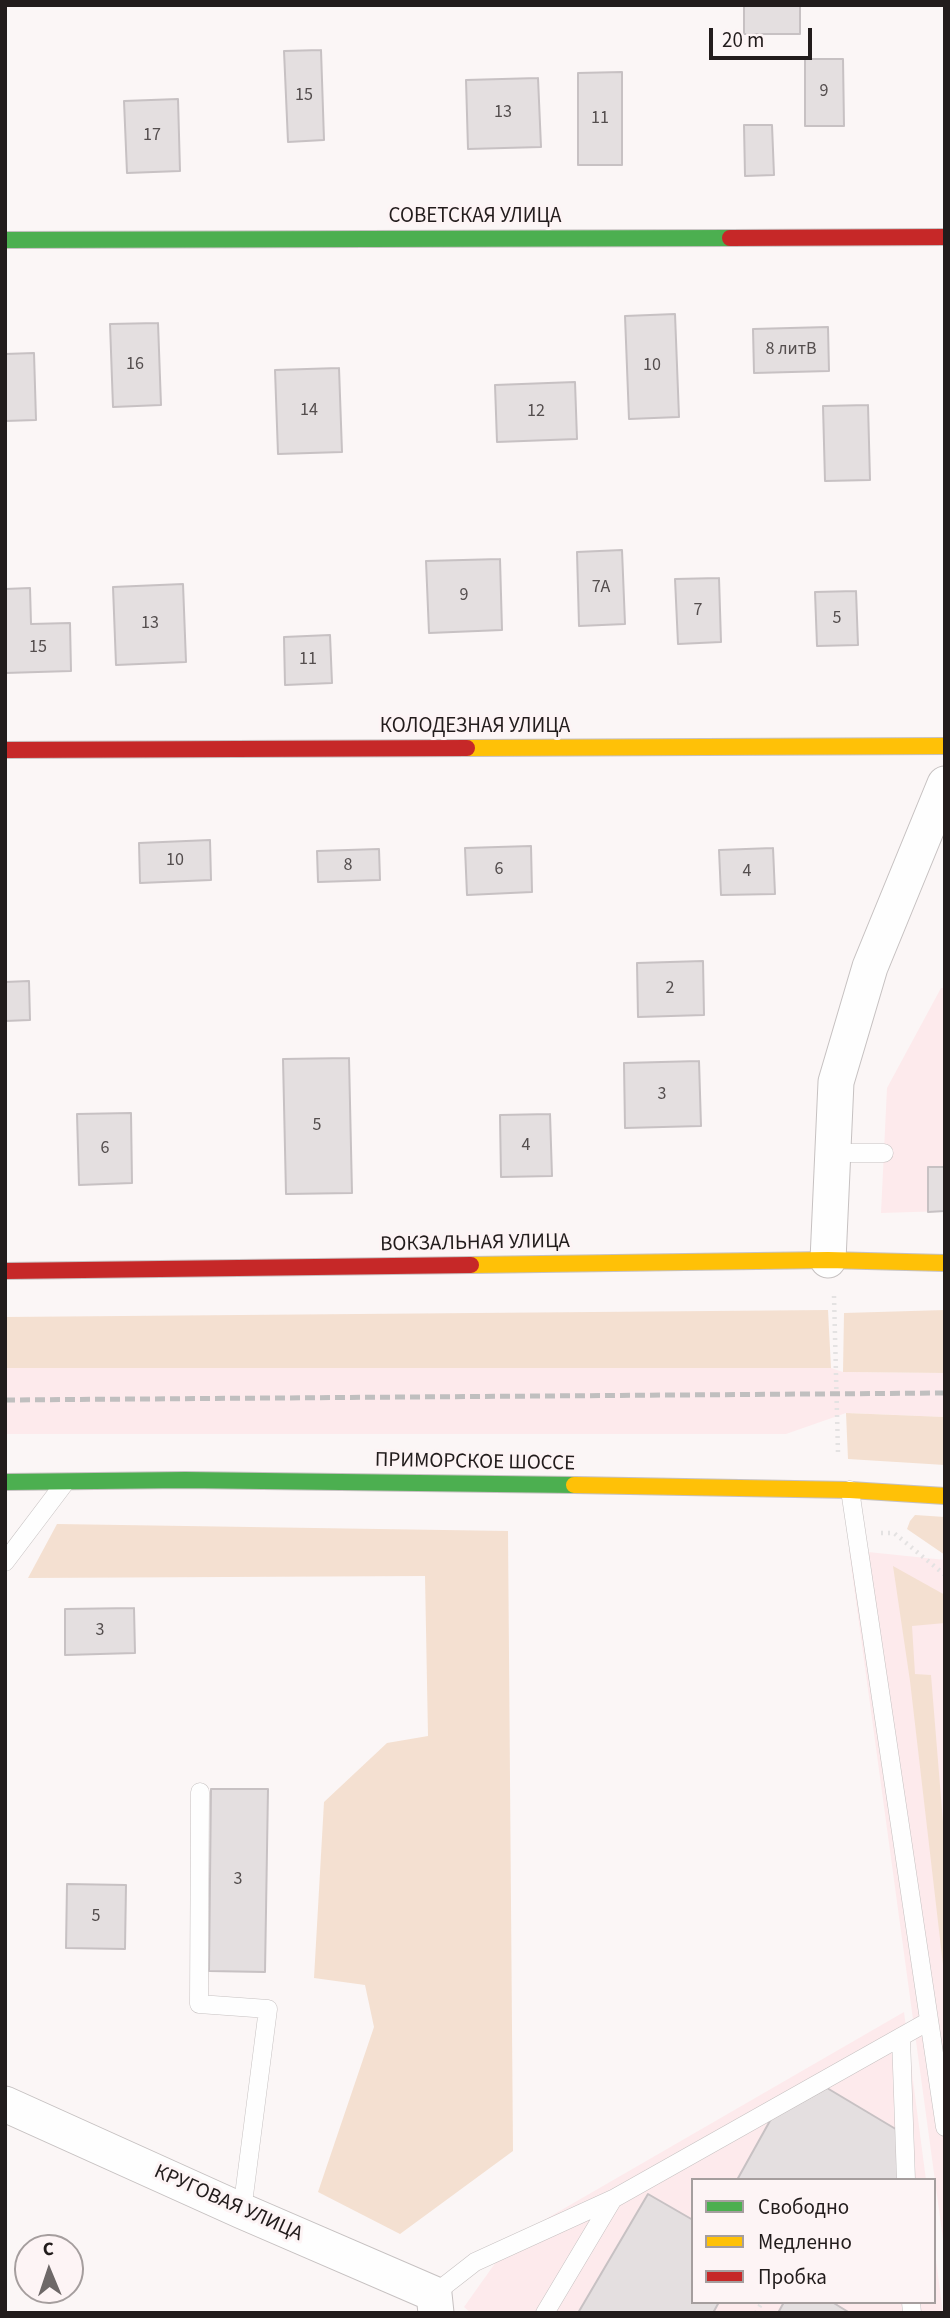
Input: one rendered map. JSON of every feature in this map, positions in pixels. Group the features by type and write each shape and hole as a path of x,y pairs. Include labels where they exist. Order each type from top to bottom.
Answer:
{"street":[{"name":"СОВЕТСКАЯ УЛИЦА","path":"5,240 945,237"},
{"name":"КОЛОДЕЗНАЯ УЛИЦА","path":"5,751 945,746"},
{"path":"828,1260 836,1082 870,967 945,784"},
{"name":"ВОКЗАЛЬНАЯ УЛИЦА","path":"5,1271 828,1260 945,1263"},
{"name":"ПРИМОРСКОЕ ШОССЕ","path":"5,1482 185,1480 850,1490 945,1496"},
{"name":"КРУГОВАЯ УЛИЦА","path":"5,2104 243,2211 435,2303"}],"lane":[{"path":"833,1153 884,1153"},
{"path":"5,1562 66,1481"},
{"path":"850,1490 929,2021 940,2055 945,2127"},
{"path":"200,1792 199,2004 268,2009 243,2211"},
{"path":"435,2303 475,2262 613,2199 929,2021"},
{"path":"901,2038 906,2178"},
{"path":"545,2313 613,2199"}],"path":[{"path":"834,1296 838,1464"},
{"path":"856,1532 894,1533 945,1575"}],"shaded area":[{"path":"941,988 945,988 945,1211 881,1213 887,1088"},
{"path":"828,1310 831,1368 5,1368 5,1317"},
{"path":"945,1310 945,1373 843,1372 844,1313"},
{"path":"5,1368 831,1368 843,1372 945,1373 945,1417 846,1413 786,1434 5,1434"},
{"path":"846,1413 945,1417 945,1465 848,1459"},
{"path":"915,1515 945,1517 945,1555 907,1529"},
{"path":"57,1524 508,1531 513,2151 400,2234 318,2192 374,2027 365,1985 314,1978 324,1802 387,1743 428,1736 425,1576 28,1578"},
{"path":"849,1550 945,1560 945,2254"},
{"path":"893,1566 945,1595 945,1623 912,1626 915,1674 931,1675 945,1847 945,1982 910,1681"},
{"path":"904,2012 926,2178 691,2178 691,2304 936,2304 936,2260 943,2313 471,2313 464,2307 513,2238"}],"building":[{"path":"744,5 800,5 800,34 744,34"},
{"path":"321,50 324,140 288,142 284,51"},
{"path":"805,59 843,59 844,126 805,126"},
{"path":"622,72 622,165 578,165 578,73"},
{"path":"538,78 541,147 468,149 466,80"},
{"path":"178,99 180,171 127,173 124,101"},
{"path":"744,125 772,125 774,175 745,176"},
{"path":"675,314 679,417 629,419 625,316"},
{"path":"158,323 161,405 113,407 110,324"},
{"path":"828,327 829,371 754,373 753,329"},
{"path":"34,353 36,420 5,421 5,354"},
{"path":"339,368 342,452 278,454 275,370"},
{"path":"575,382 577,439 497,442 495,385"},
{"path":"868,405 870,480 825,481 823,406"},
{"path":"622,550 625,624 579,626 577,552"},
{"path":"500,559 502,630 429,633 426,561"},
{"path":"719,578 721,642 678,644 675,579"},
{"path":"183,584 186,662 116,665 113,587"},
{"path":"30,588 31,624 70,623 71,671 5,673 5,589"},
{"path":"856,591 858,645 817,646 815,592"},
{"path":"330,635 332,683 285,685 284,637"},
{"path":"210,840 211,880 140,883 139,843"},
{"path":"531,846 532,892 467,895 465,848"},
{"path":"773,848 775,894 721,895 719,850"},
{"path":"379,849 380,880 318,882 317,851"},
{"path":"703,961 704,1015 638,1017 637,963"},
{"path":"29,981 30,1020 5,1021 5,982"},
{"path":"349,1058 352,1193 286,1194 283,1059"},
{"path":"699,1061 701,1126 625,1128 624,1063"},
{"path":"131,1113 132,1183 79,1185 77,1114"},
{"path":"550,1114 552,1176 501,1177 500,1115"},
{"path":"928,1167 945,1167 945,1211 928,1212"},
{"path":"134,1608 135,1653 65,1655 65,1609"},
{"path":"211,1789 268,1789 265,1972 209,1971"},
{"path":"67,1884 126,1885 125,1949 66,1948"},
{"path":"827,2088 899,2131 899,2178 738,2178 771,2119"},
{"path":"648,2194 691,2219 691,2304 718,2304 713,2313 578,2313"},
{"path":"783,2304 835,2304 850,2313 778,2313"}],"railway":[{"path":"5,1400 945,1393"}],"traffic: fast":[{"path":"5,240 730,238"},
{"path":"5,1482 185,1480 574,1485"}],"traffic: slow":[{"path":"467,748 945,746"},
{"path":"471,1265 828,1260 945,1263"},
{"path":"574,1485 850,1490 945,1496"}],"traffic: jam":[{"path":"730,238 945,237"},
{"path":"5,750 467,748"},
{"path":"5,1271 471,1265"}]}
